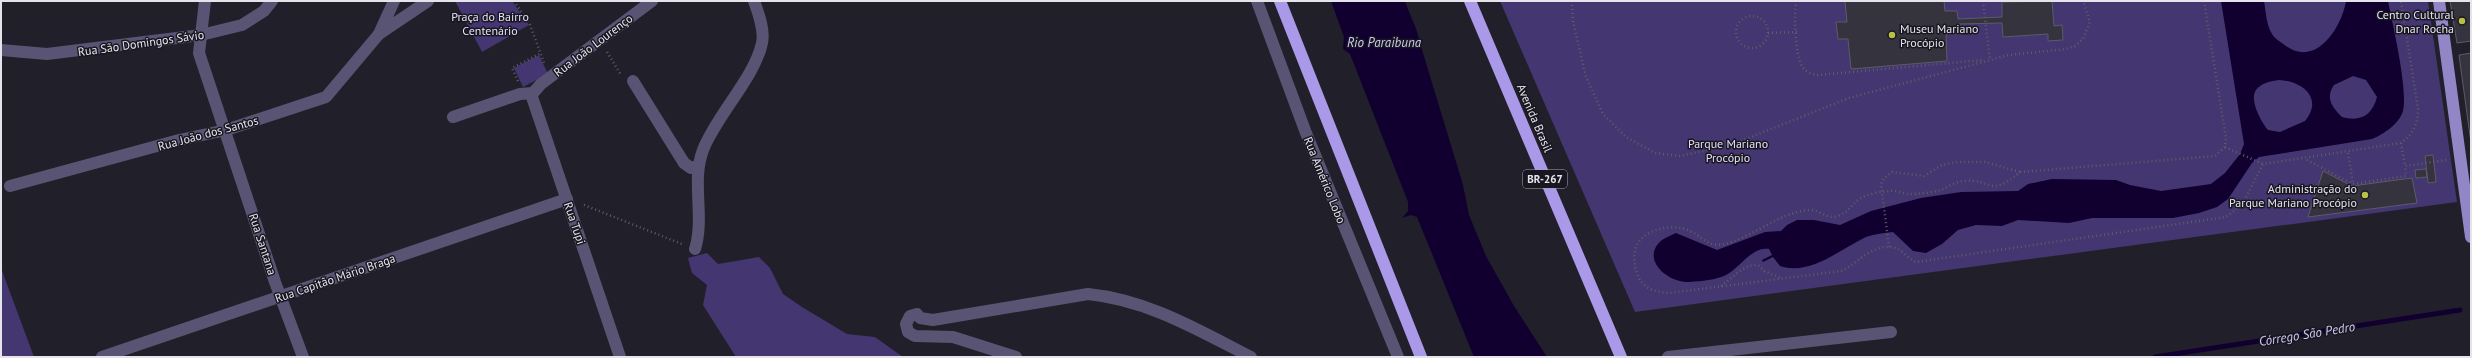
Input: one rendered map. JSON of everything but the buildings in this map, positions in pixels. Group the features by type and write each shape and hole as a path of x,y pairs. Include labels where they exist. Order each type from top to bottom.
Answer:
{"highway":[{"path":"1280,1 1421,357"},
{"name":"Avenida Brasil","path":"1470,1 1621,357"}],"main road":[{"path":"2439,1 2471,237"}],"street":[{"name":"Rua Santana","path":"205,1 199,52 303,357"},
{"name":"Rua São Domingos Sávio","path":"1,50 47,54 92,50 201,35 242,25 264,11 272,1"},
{"path":"379,34 394,1"},
{"name":"Rua João Lourenço","path":"530,90 652,1"},
{"path":"695,249 700,234 698,166 704,149 751,67 762,42 760,20 754,1"},
{"name":"Rua Américo Lobo","path":"1257,1 1312,147 1398,357"},
{"path":"379,34 427,2"},
{"name":"Rua João dos Santos","path":"10,186 179,140 226,130 326,97 379,34"},
{"path":"633,81 684,163 691,168 698,166"},
{"path":"453,117 530,90"},
{"name":"Rua Tupi","path":"530,90 620,357"},
{"name":"Rua Capitão Mário Braga","path":"102,357 567,199"},
{"path":"1016,357 953,337 915,336 908,332 906,324 910,316 917,314 920,318 933,320 1088,294 1114,296 1142,304 1251,357"},
{"path":"1668,357 1891,332"}],"path":[{"path":"514,1 530,25 539,54 546,68"},
{"path":"1572,1 1574,21 1586,78 1603,114 1626,137 1655,154 1680,156 1731,145 1849,98 2009,55 2066,49 2075,46 2083,39 2090,22 2083,1"},
{"path":"1796,1 1799,59 1803,68 1810,73 1818,75 1990,60"},
{"path":"1984,1 1990,60"},
{"path":"1889,247 1881,184 1884,178 1892,172 1924,176 1942,165 1958,162 1985,162 2020,172 2215,156 2225,147 2226,138 2204,1"},
{"path":"2225,147 2264,164 2348,153 2402,143 2410,137 2415,128 2418,109 2401,1"},
{"path":"1752,16 1765,22 1768,33 1764,43 1754,47 1743,45 1736,32 1743,19 1752,16"},
{"path":"1768,33 1797,32"},
{"path":"599,40 628,85 633,81"},
{"path":"530,90 512,68 539,54"},
{"path":"2306,159 2353,184 2406,176 2402,143"},
{"path":"2348,153 2353,184"},
{"path":"2405,166 2460,159"},
{"path":"2020,172 2007,184 1992,187 1981,183 1962,181 1937,191 1907,194 1892,190 1867,195 1857,201 1848,212 1835,217 1825,216 1817,210 1809,210 1782,217 1764,224 1746,236 1725,244 1714,245 1690,231 1677,228 1657,229 1642,238 1636,246 1634,259 1639,277 1645,286 1655,292 1670,293 1841,271 1851,267 1865,254 1878,248 1896,248 1916,262 2226,217 2242,205 2264,164"},
{"path":"567,199 695,249"},
{"path":"1720,286 1746,266 1752,265 1758,265 1772,275 1783,279"}],"green space":[{"name":"Praça do Bairro Centenário","path":"455,1 512,1 529,25 482,52"},
{"name":"Parque Mariano Procópio","path":"1500,1 2428,1 2457,202 1635,312"},
{"path":"539,55 548,74 523,87 514,68"},
{"path":"707,253 718,264 759,257 770,268 783,294 847,334 875,337 903,357 736,357 703,305 707,285 692,273 688,258"},
{"path":"1,268 34,357 1,357"}],"water":[{"name":"Rio Paraibuna","path":"1331,1 1405,1 1417,32 1463,185 1469,215 1486,256 1514,306 1547,357 1474,357 1417,217 1411,215 1402,218 1408,211 1408,202 1350,54 1343,49 1344,37"},
{"path":"2221,1 2264,1 2267,22 2273,36 2286,46 2297,51 2308,52 2318,48 2333,32 2344,11 2346,1 2388,1 2402,73 2404,101 2403,111 2395,124 2372,139 2259,157 2252,163 2228,199 2217,207 2199,213 2173,218 2092,218 2069,223 2018,220 2002,226 1976,225 1958,230 1942,244 1926,253 1913,251 1893,232 1883,233 1866,237 1825,260 1803,267 1792,268 1780,266 1773,257 1763,262 1762,260 1772,255 1769,249 1763,249 1752,254 1731,272 1722,277 1690,282 1681,281 1665,274 1655,261 1654,254 1656,247 1662,240 1676,233 1717,250 1765,232 1781,231 1787,225 1797,220 1814,220 1840,225 1871,211 1921,198 1961,192 2018,191 2028,184 2052,179 2116,180 2130,185 2161,191 2211,184 2225,173 2240,154 2244,144","holes":["2353,76 2366,80 2377,97 2375,104 2368,113 2360,118 2354,119 2342,117 2335,110 2330,98 2331,90 2334,85","2279,80 2288,81 2302,87 2308,92 2312,105 2310,113 2305,121 2280,132 2268,130 2259,116 2254,99 2256,90 2263,84"]}],"waterway":[{"name":"Córrego São Pedro","path":"2155,357 2460,310"}],"place":[{"name":"Centro Cultural Dnar Rocha","path":"2462,21"},
{"name":"Museu Mariano Procópio","path":"1892,35"},
{"name":"Administração do Parque Mariano Procópio","path":"2365,195"}]}
